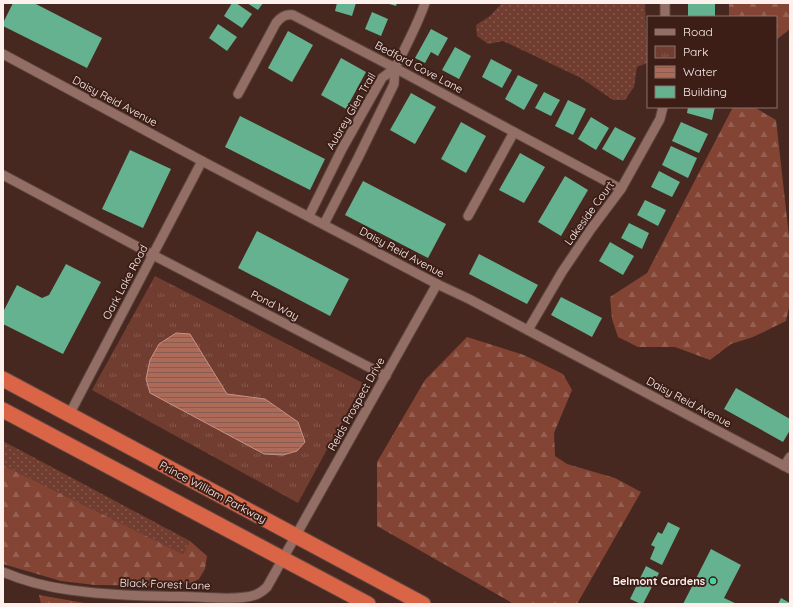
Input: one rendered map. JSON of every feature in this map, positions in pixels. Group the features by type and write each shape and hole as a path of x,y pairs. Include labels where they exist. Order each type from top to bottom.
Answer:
{"highway":[{"name":"Prince William Parkway","path":"3,379 423,604"},
{"path":"3,410 368,604"}],"street":[{"path":"394,68 411,38 420,19 425,3"},
{"path":"665,3 665,16"},
{"name":"Bedford Cove Lane","path":"238,94 276,23 283,16 288,14 293,15 621,189"},
{"name":"Daisy Reid Avenue","path":"3,54 202,161 437,284 469,299 787,468"},
{"name":"Aubrey Glen Trail","path":"309,216 342,149 382,78 394,68"},
{"name":"Aubrey Glen Trail","path":"324,224 394,84 394,68"},
{"name":"Lakeside Court","path":"528,330 562,272 621,189 660,119 663,108"},
{"path":"468,216 514,132"},
{"name":"Oark Lake Road","path":"69,415 202,161"},
{"name":"Pond Way","path":"3,175 386,376"},
{"name":"Reids Prospect Drive","path":"295,536 437,284"},
{"path":"787,468 790,457"},
{"name":"Black Forest Lane","path":"3,572 24,580 69,590 129,595 236,598 255,595 264,590 295,536"}],"green space":[{"path":"502,3 645,3 647,63 637,67 634,87 625,100 613,100 581,78 503,41 488,44 477,36 476,25 490,16"},
{"path":"729,3 790,3 790,29 777,39 777,16 729,16"},
{"path":"732,108 756,108 776,120 790,245 790,303 786,321 753,337 731,344 710,360 675,347 638,347 618,337 612,319 610,297 647,273"},
{"path":"155,276 363,383 298,503 92,390"},
{"path":"467,337 524,355 563,374 572,390 554,433 555,456 567,464 615,478 641,492 577,604 514,604 377,526 377,462 425,380"},
{"path":"3,441 190,541 183,554 3,465"},
{"path":"3,465 183,554 190,541 207,556 205,569 199,579 191,583 175,586 95,585 61,581 3,564"},
{"path":"39,595 90,604 41,604"}],"water":[{"path":"176,333 190,334 227,394 265,399 298,422 305,442 297,451 283,455 264,454 150,393 146,379 150,360 159,344"}],"building":[{"path":"13,3 34,3 102,38 87,68 3,26"},
{"path":"232,3 236,3 252,14 242,28 224,16"},
{"path":"247,3 263,3 258,10"},
{"path":"337,3 356,3 352,16 335,11"},
{"path":"386,3 397,3 396,6"},
{"path":"688,3 715,3 715,16 688,16"},
{"path":"372,12 388,19 381,36 365,29"},
{"path":"218,24 237,37 227,51 209,38"},
{"path":"431,29 448,38 438,56 431,52 425,63 415,58"},
{"path":"288,31 313,45 292,82 268,68"},
{"path":"455,47 471,56 459,79 442,70"},
{"path":"341,58 366,72 346,109 321,95"},
{"path":"491,59 512,70 502,88 482,77"},
{"path":"518,75 538,85 524,110 505,99"},
{"path":"544,92 560,100 551,116 535,108"},
{"path":"411,93 436,107 415,144 390,130"},
{"path":"568,100 586,109 573,135 555,126"},
{"path":"688,108 715,108 712,120 687,113"},
{"path":"240,116 325,159 310,190 225,147"},
{"path":"591,117 609,128 596,150 578,139"},
{"path":"461,122 486,136 466,173 441,159"},
{"path":"681,122 708,134 699,153 672,141"},
{"path":"615,127 636,138 623,161 602,149"},
{"path":"671,146 697,158 688,178 662,165"},
{"path":"130,150 171,169 143,228 102,209"},
{"path":"520,153 545,167 524,203 499,190"},
{"path":"659,171 680,182 672,197 651,187"},
{"path":"565,176 588,190 561,236 538,222"},
{"path":"363,181 446,224 428,258 345,215"},
{"path":"645,200 666,210 658,226 637,215"},
{"path":"629,223 649,233 642,249 621,238"},
{"path":"257,231 349,279 330,316 238,268"},
{"path":"610,242 634,256 623,275 599,261"},
{"path":"479,254 538,285 527,304 469,274"},
{"path":"66,264 101,282 63,354 3,324 3,312 17,285 42,298 49,295"},
{"path":"561,297 602,318 592,337 551,315"},
{"path":"736,388 790,419 790,430 783,442 724,409"},
{"path":"668,522 680,528 662,565 650,559 655,547 651,545 658,532 662,534"},
{"name":"Belmont Gardens","path":"711,549 741,565 724,598 737,604 683,604"},
{"path":"646,566 659,573 643,604 641,604 630,599"},
{"path":"781,598 790,603 790,604 778,604"}],"place":[{"name":"Belmont Gardens","path":"713,581"}]}
